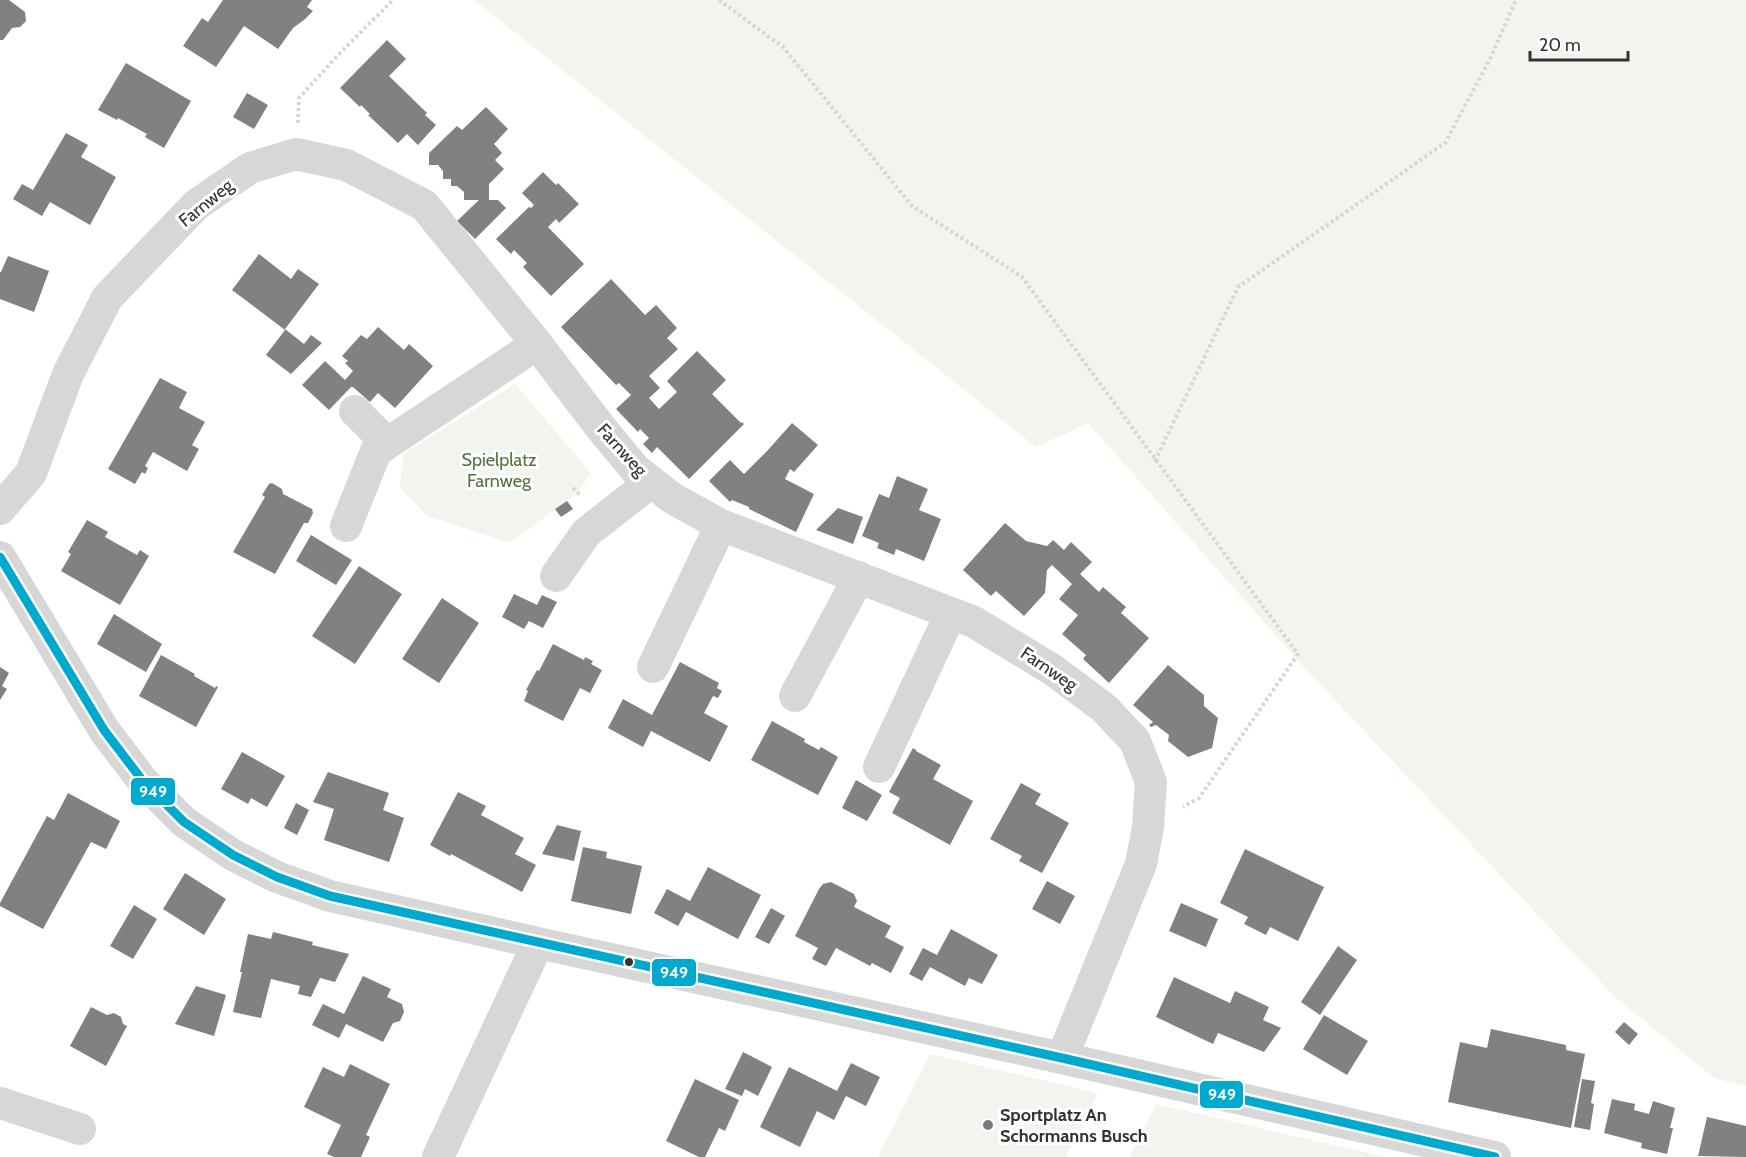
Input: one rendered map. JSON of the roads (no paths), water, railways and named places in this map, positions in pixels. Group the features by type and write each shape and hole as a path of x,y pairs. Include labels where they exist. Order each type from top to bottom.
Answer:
{"street":[{"name":"Farnweg","path":"0,509 31,473 68,374 107,298 196,205 250,168 296,154 346,165 424,205 537,344 621,453 635,469 672,498 721,525 975,622 1053,670 1104,708 1135,741 1151,782 1148,827 1140,864 1062,1058"},
{"path":"346,526 376,452 537,344"},
{"path":"355,411 378,434 384,446"},
{"path":"556,576 586,533 651,482"},
{"path":"653,667 721,525"},
{"path":"0,557 104,730 142,780 184,822 277,878 319,892 538,944 1062,1058 1452,1152 1495,1157"},
{"path":"795,696 859,577"},
{"path":"879,767 951,613"},
{"path":"438,1157 538,944"},
{"path":"0,1103 81,1129"}],"place":[{"name":"Sportplatz An Schormanns Busch","path":"988,1125"}],"park label":[{"name":"Spielplatz Farnweg","path":"499,470"}]}
